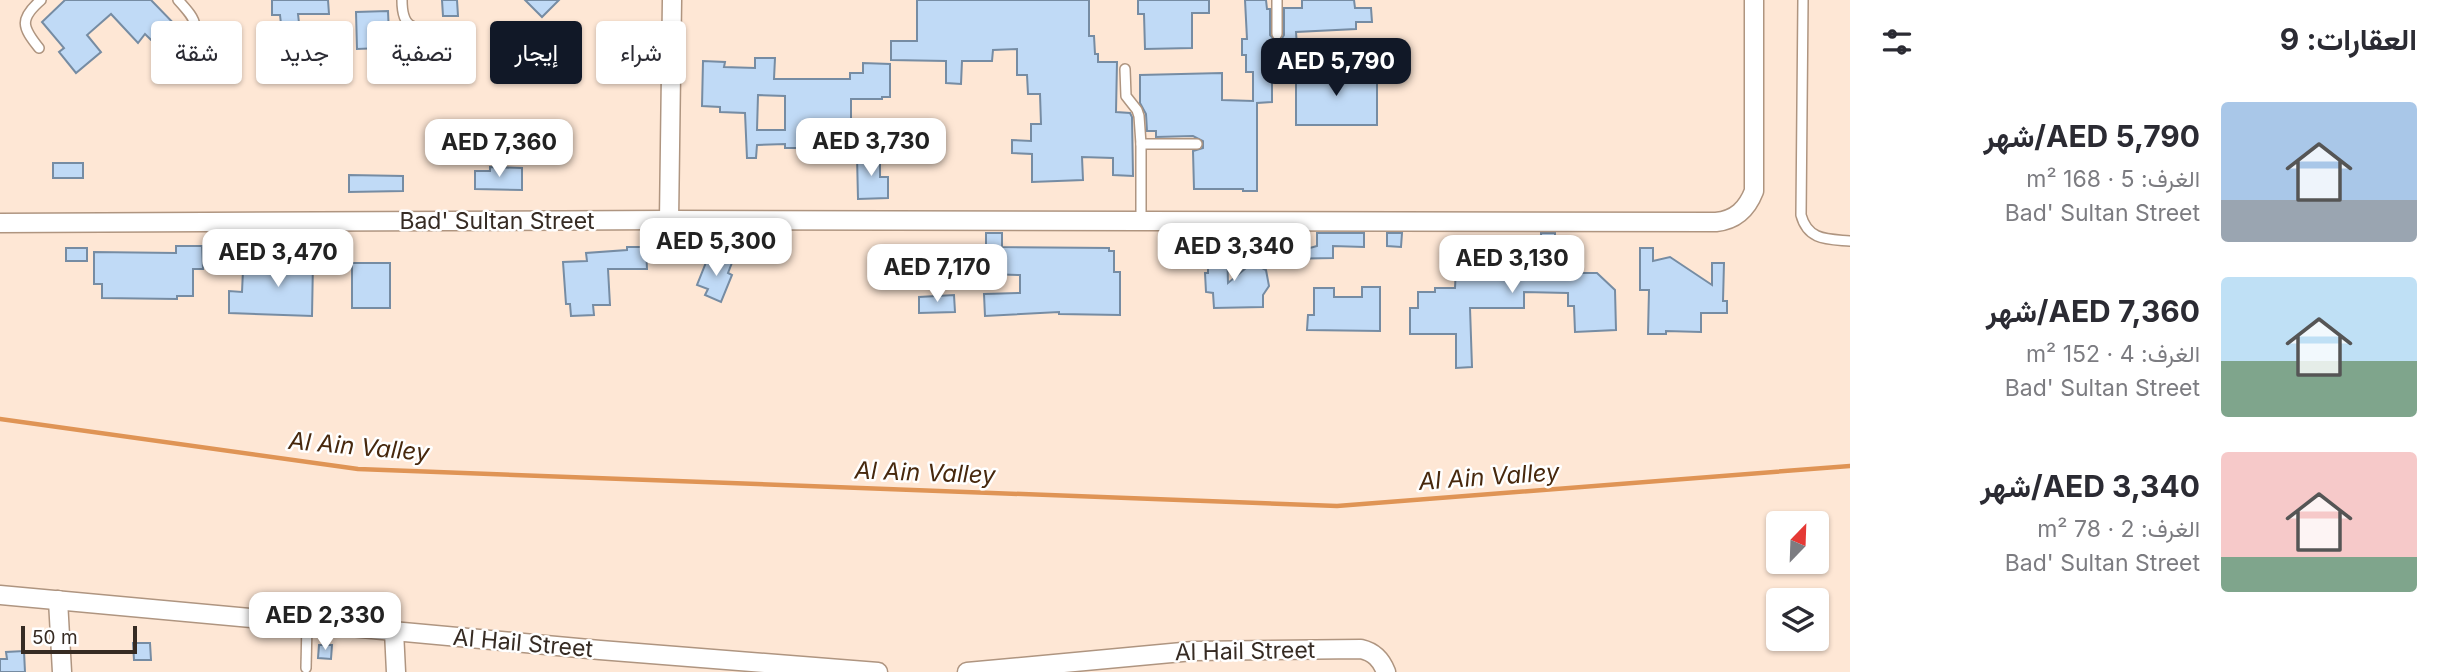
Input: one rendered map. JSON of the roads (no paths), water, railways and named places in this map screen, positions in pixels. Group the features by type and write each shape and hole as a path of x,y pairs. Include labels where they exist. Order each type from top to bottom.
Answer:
{"street":[{"path":"669,220 671,0"},
{"name":"Bad' Sultan Street","path":"0,223 669,220 1725,221 1746,207 1754,191 1754,0"},
{"name":"Al Hail Street","path":"0,595 841,671 878,672"},
{"path":"58,600 62,672"},
{"path":"394,631 396,672"},
{"name":"Al Hail Street","path":"967,672 1193,650 1360,649 1376,656 1386,672"}],"lane":[{"path":"39,48 27,33 24,24 26,15 41,0"},
{"path":"178,0 194,16 195,21"},
{"path":"402,0 402,15 406,21"},
{"path":"1277,0 1278,34"},
{"path":"1803,0 1801,215 1807,230 1814,236 1850,241"},
{"path":"1125,69 1126,96 1137,110 1141,144 1141,221"},
{"path":"1141,144 1198,144"},
{"path":"306,668 307,623"}],"waterway":[{"name":"Al Ain Valley","path":"0,419 358,469 1337,506 1850,466"}]}
